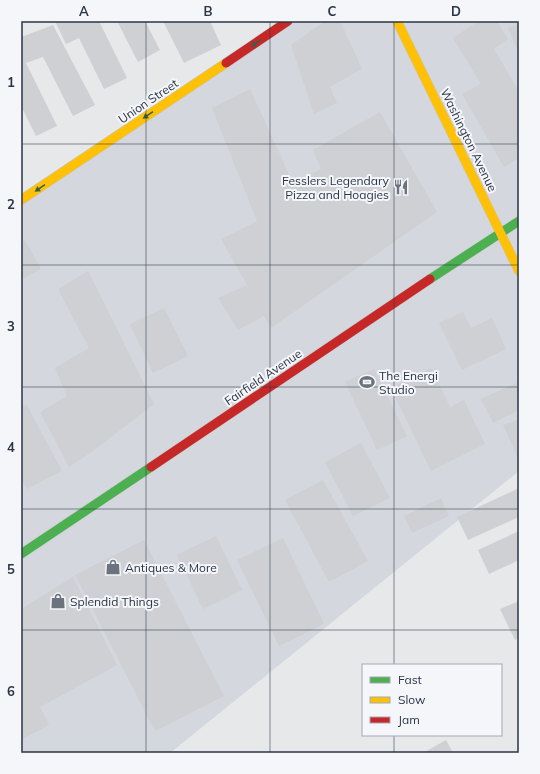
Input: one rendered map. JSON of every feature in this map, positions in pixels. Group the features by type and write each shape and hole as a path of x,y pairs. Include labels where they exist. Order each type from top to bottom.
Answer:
{"street":[{"name":"Union Street","path":"21,200 288,21"},
{"name":"Washington Avenue","path":"397,21 519,270"},
{"name":"Fairfield Avenue","path":"21,554 519,221"}],"shaded area":[{"path":"288,21 519,21 519,471 170,753 21,753 21,200"}],"building":[{"path":"55,21 99,21 127,78 104,89 79,38 66,44"},
{"path":"117,21 145,21 160,50 138,62"},
{"path":"163,21 210,21 221,45 184,63"},
{"path":"325,21 340,21 362,69 330,87 337,103 314,114 291,45"},
{"path":"479,21 497,21 508,39 494,49 519,92 519,158 504,167 462,94 481,84 453,38"},
{"path":"519,24 519,54 508,28"},
{"path":"53,25 95,105 73,116 43,57 26,63 57,126 36,136 21,106 21,37"},
{"path":"250,89 293,183 321,169 313,150 380,112 437,212 271,328 264,316 238,330 218,298 247,285 221,239 257,221 212,108"},
{"path":"25,240 41,269 21,280 21,242"},
{"path":"88,271 154,404 93,451 69,467 40,412 67,396 55,368 89,348 58,289"},
{"path":"164,308 188,356 153,373 130,324"},
{"path":"463,312 471,328 492,318 506,349 462,370 439,323"},
{"path":"431,368 450,407 464,400 485,444 431,471 391,388"},
{"path":"374,369 407,436 377,450 345,382"},
{"path":"516,383 519,389 519,410 493,423 481,399"},
{"path":"27,405 62,471 27,489 21,478 21,408"},
{"path":"519,419 519,460 503,425"},
{"path":"361,443 390,498 353,516 325,462"},
{"path":"323,480 368,561 329,582 285,500"},
{"path":"519,488 519,517 468,540 457,517"},
{"path":"441,498 449,516 412,533 404,516"},
{"path":"519,531 519,560 489,574 478,550"},
{"path":"216,536 242,590 203,609 177,555"},
{"path":"283,538 324,624 279,646 237,560"},
{"path":"144,540 224,696 155,731 75,575"},
{"path":"73,577 117,665 40,707 49,725 23,739 21,734 21,609"},
{"path":"519,601 519,638 515,640 500,609"},
{"path":"446,740 453,753 423,753"}],"traffic: fast":[{"path":"430,279 519,221"},
{"path":"21,554 151,467"}],"traffic: slow":[{"path":"397,21 519,271"},
{"path":"21,200 226,63"}],"traffic: jam":[{"path":"226,63 288,21"},
{"path":"151,467 430,279"}],"place":[{"name":"Fesslers Legendary Pizza and Hoagies","path":"401,187"},
{"name":"The Energi Studio","path":"367,382"},
{"name":"Antiques & More","path":"113,567"},
{"name":"Splendid Things","path":"58,601"}]}
